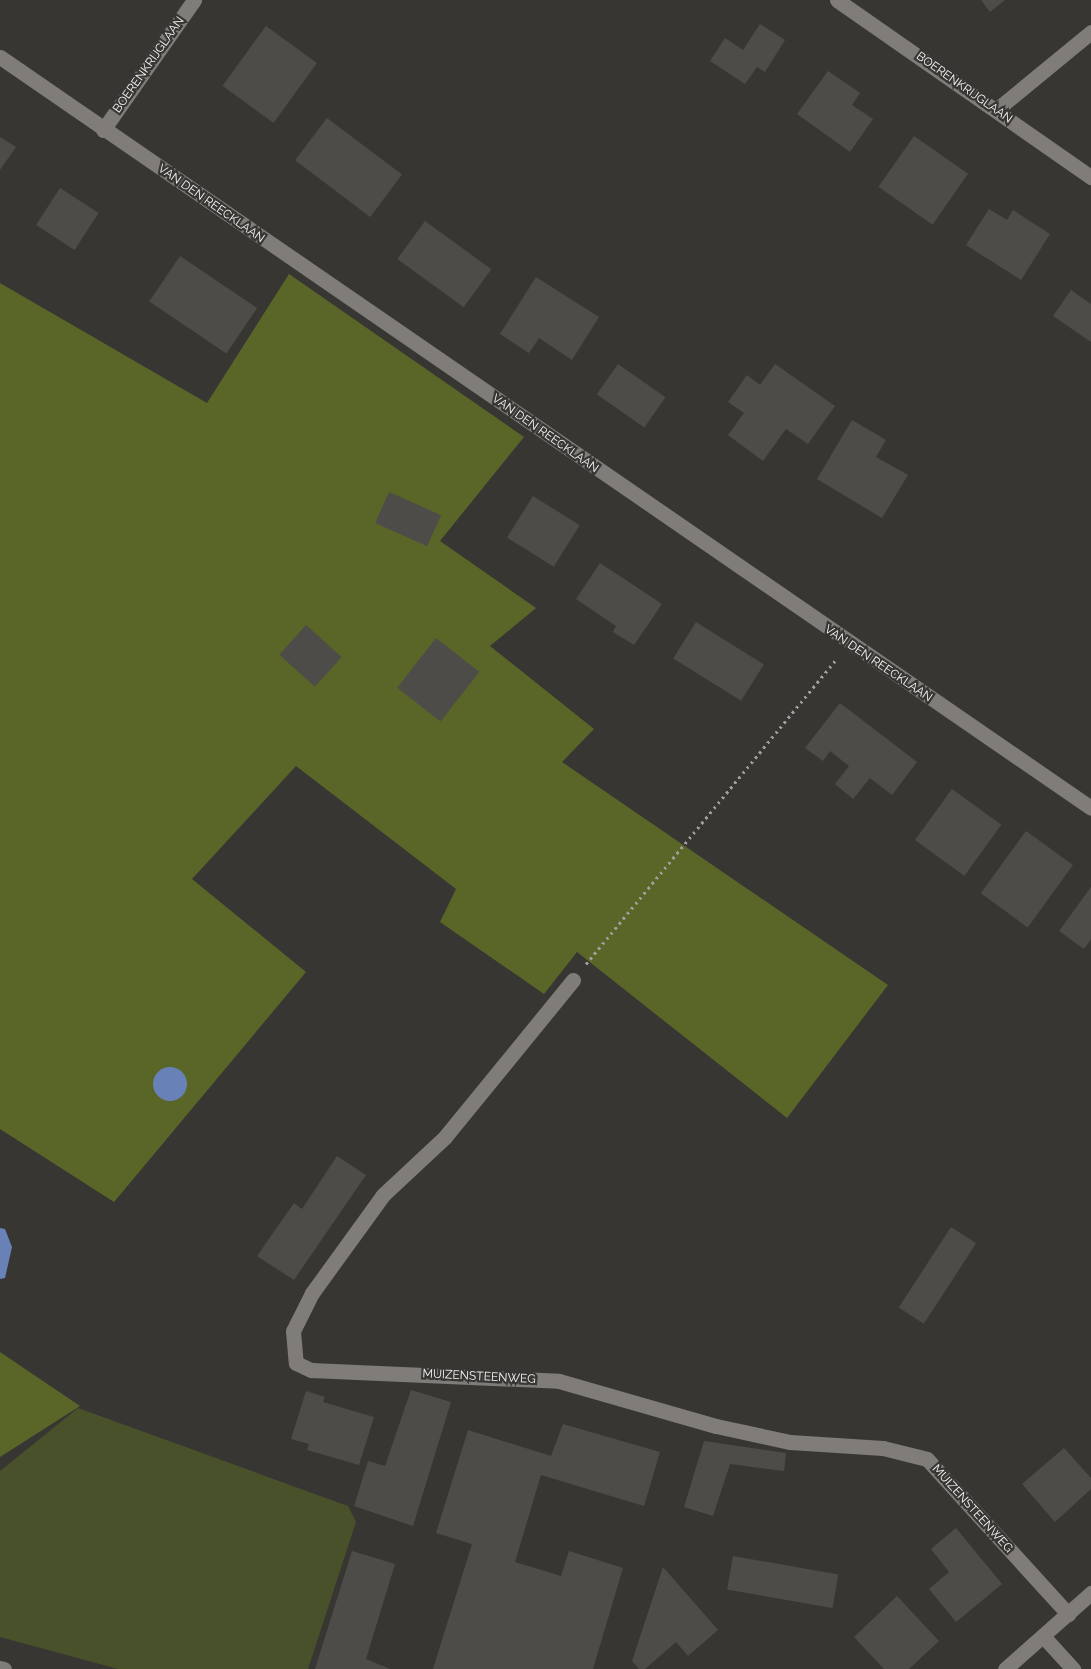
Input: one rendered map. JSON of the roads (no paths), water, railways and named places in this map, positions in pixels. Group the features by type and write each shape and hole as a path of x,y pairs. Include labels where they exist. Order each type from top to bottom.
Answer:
{"street":[{"name":"BOERENKRIJGLAAN","path":"103,130 194,0"},
{"name":"BOERENKRIJGLAAN","path":"837,0 1091,177"},
{"path":"996,110 1091,32"},
{"name":"VAN DEN REECKLAAN","path":"0,57 848,644 1091,808"},
{"name":"MUIZENSTEENWEG","path":"573,980 445,1137 383,1195 312,1293 293,1331 296,1363 311,1370 559,1380 716,1426 790,1442 883,1448 927,1460 1068,1614"},
{"path":"1005,1669 1091,1593"},
{"path":"1043,1636 1073,1669"},
{"path":"0,1668 4,1669"}],"water":[{"path":"170,1067 182,1072 187,1084 182,1096 170,1101 158,1096 153,1084 158,1072"},
{"path":"0,1228 5,1229 12,1247 5,1278 0,1279"}]}
